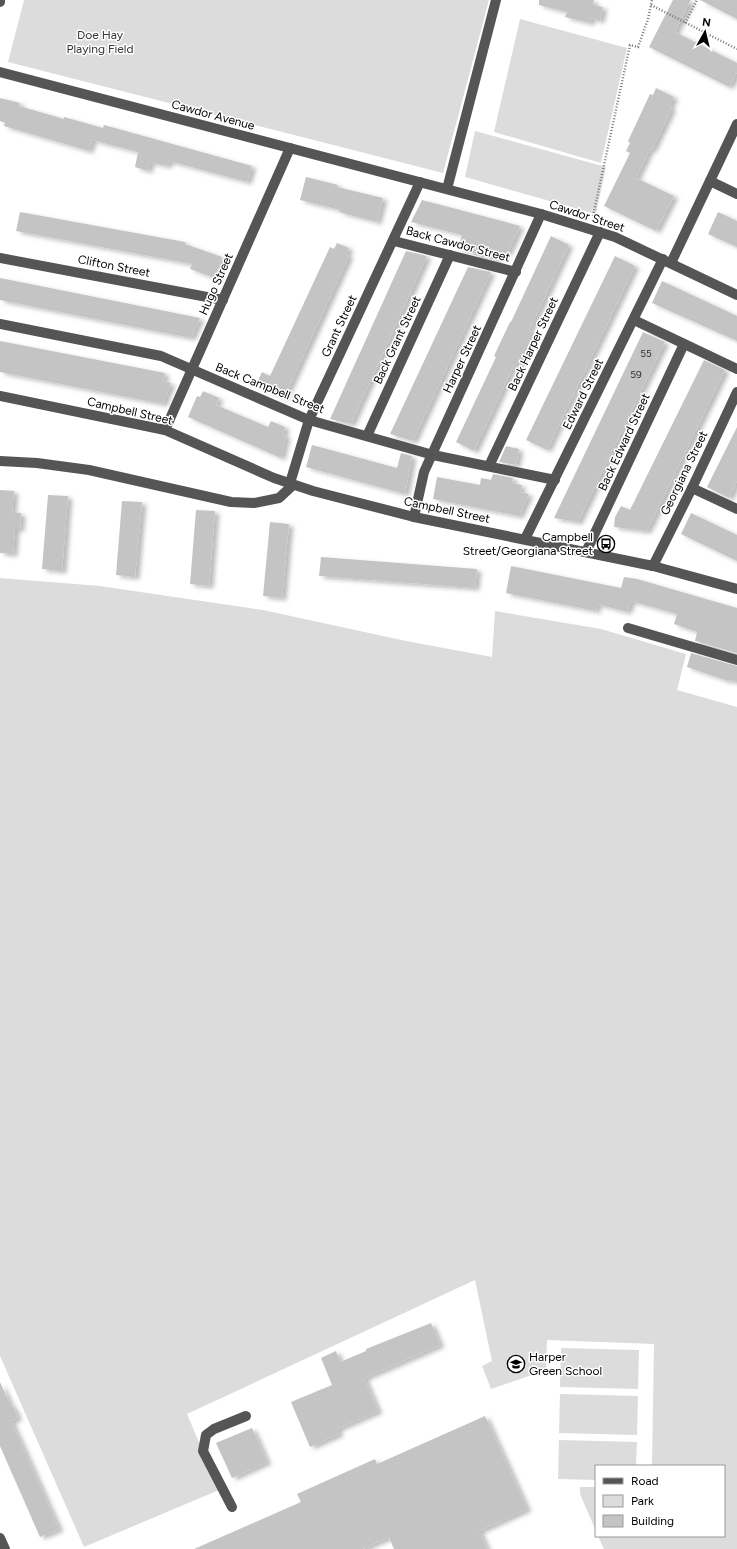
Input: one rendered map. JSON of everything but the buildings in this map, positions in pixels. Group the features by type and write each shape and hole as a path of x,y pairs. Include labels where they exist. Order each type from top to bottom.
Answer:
{"street":[{"path":"447,189 496,0"},
{"name":"Cawdor Avenue","path":"0,72 420,182"},
{"name":"Edward Street","path":"525,539 634,320 710,181 737,124"},
{"name":"Hugo Street","path":"165,430 290,148"},
{"path":"710,181 737,194"},
{"name":"Cawdor Street","path":"420,182 541,214 600,232 634,245 737,295"},
{"name":"Grant Street","path":"291,484 309,420 420,182"},
{"name":"Harper Street","path":"414,517 424,472 541,214"},
{"name":"Back Harper Street","path":"489,466 600,232"},
{"name":"Back Cawdor Street","path":"394,240 516,272"},
{"name":"Back Grant Street","path":"367,436 450,255"},
{"name":"Clifton Street","path":"0,258 223,300"},
{"path":"634,320 737,369"},
{"name":"Back Campbell Street","path":"0,324 161,356 309,420 432,455 555,480"},
{"name":"Back Edward Street","path":"586,552 684,344"},
{"name":"Georgiana Street","path":"653,566 692,488 737,392"},
{"name":"Campbell Street","path":"0,396 165,430 291,484 313,491 414,517 653,566 737,589"},
{"path":"0,461 37,463 90,470 232,502 254,503 279,498 291,484"},
{"path":"692,488 737,509"},
{"path":"628,628 737,660"},
{"path":"232,1507 203,1451 206,1435 214,1429 246,1416"},
{"path":"0,1538 5,1549"}],"path":[{"path":"590,229 630,45 638,46 648,19 652,0"},
{"path":"685,23 697,0"},
{"path":"651,6 737,49"}],"green space":[{"name":"Doe Hay Playing Field","path":"24,0 489,0 443,173 8,62"},
{"path":"520,19 627,48 601,163 494,132"},
{"path":"475,131 606,167 596,214 465,177"},
{"path":"0,578 100,586 263,610 406,641 492,657 495,611 601,629 686,654 677,690 737,707 737,1549 604,1549 598,1537 725,1537 725,1465 652,1465 654,1344 547,1340 546,1370 491,1389 482,1366 492,1361 475,1280 187,1414 219,1490 84,1547 0,1356"},
{"path":"561,1348 639,1350 638,1389 560,1387"},
{"path":"560,1394 638,1396 637,1435 559,1433"},
{"path":"559,1440 637,1442 636,1465 595,1465 595,1480 558,1479"},
{"path":"580,1487 595,1487 595,1529 580,1494"}],"place":[{"name":"Campbell Street/Georgiana Street","path":"606,544"},
{"name":"Harper Green School","path":"516,1364"}]}
